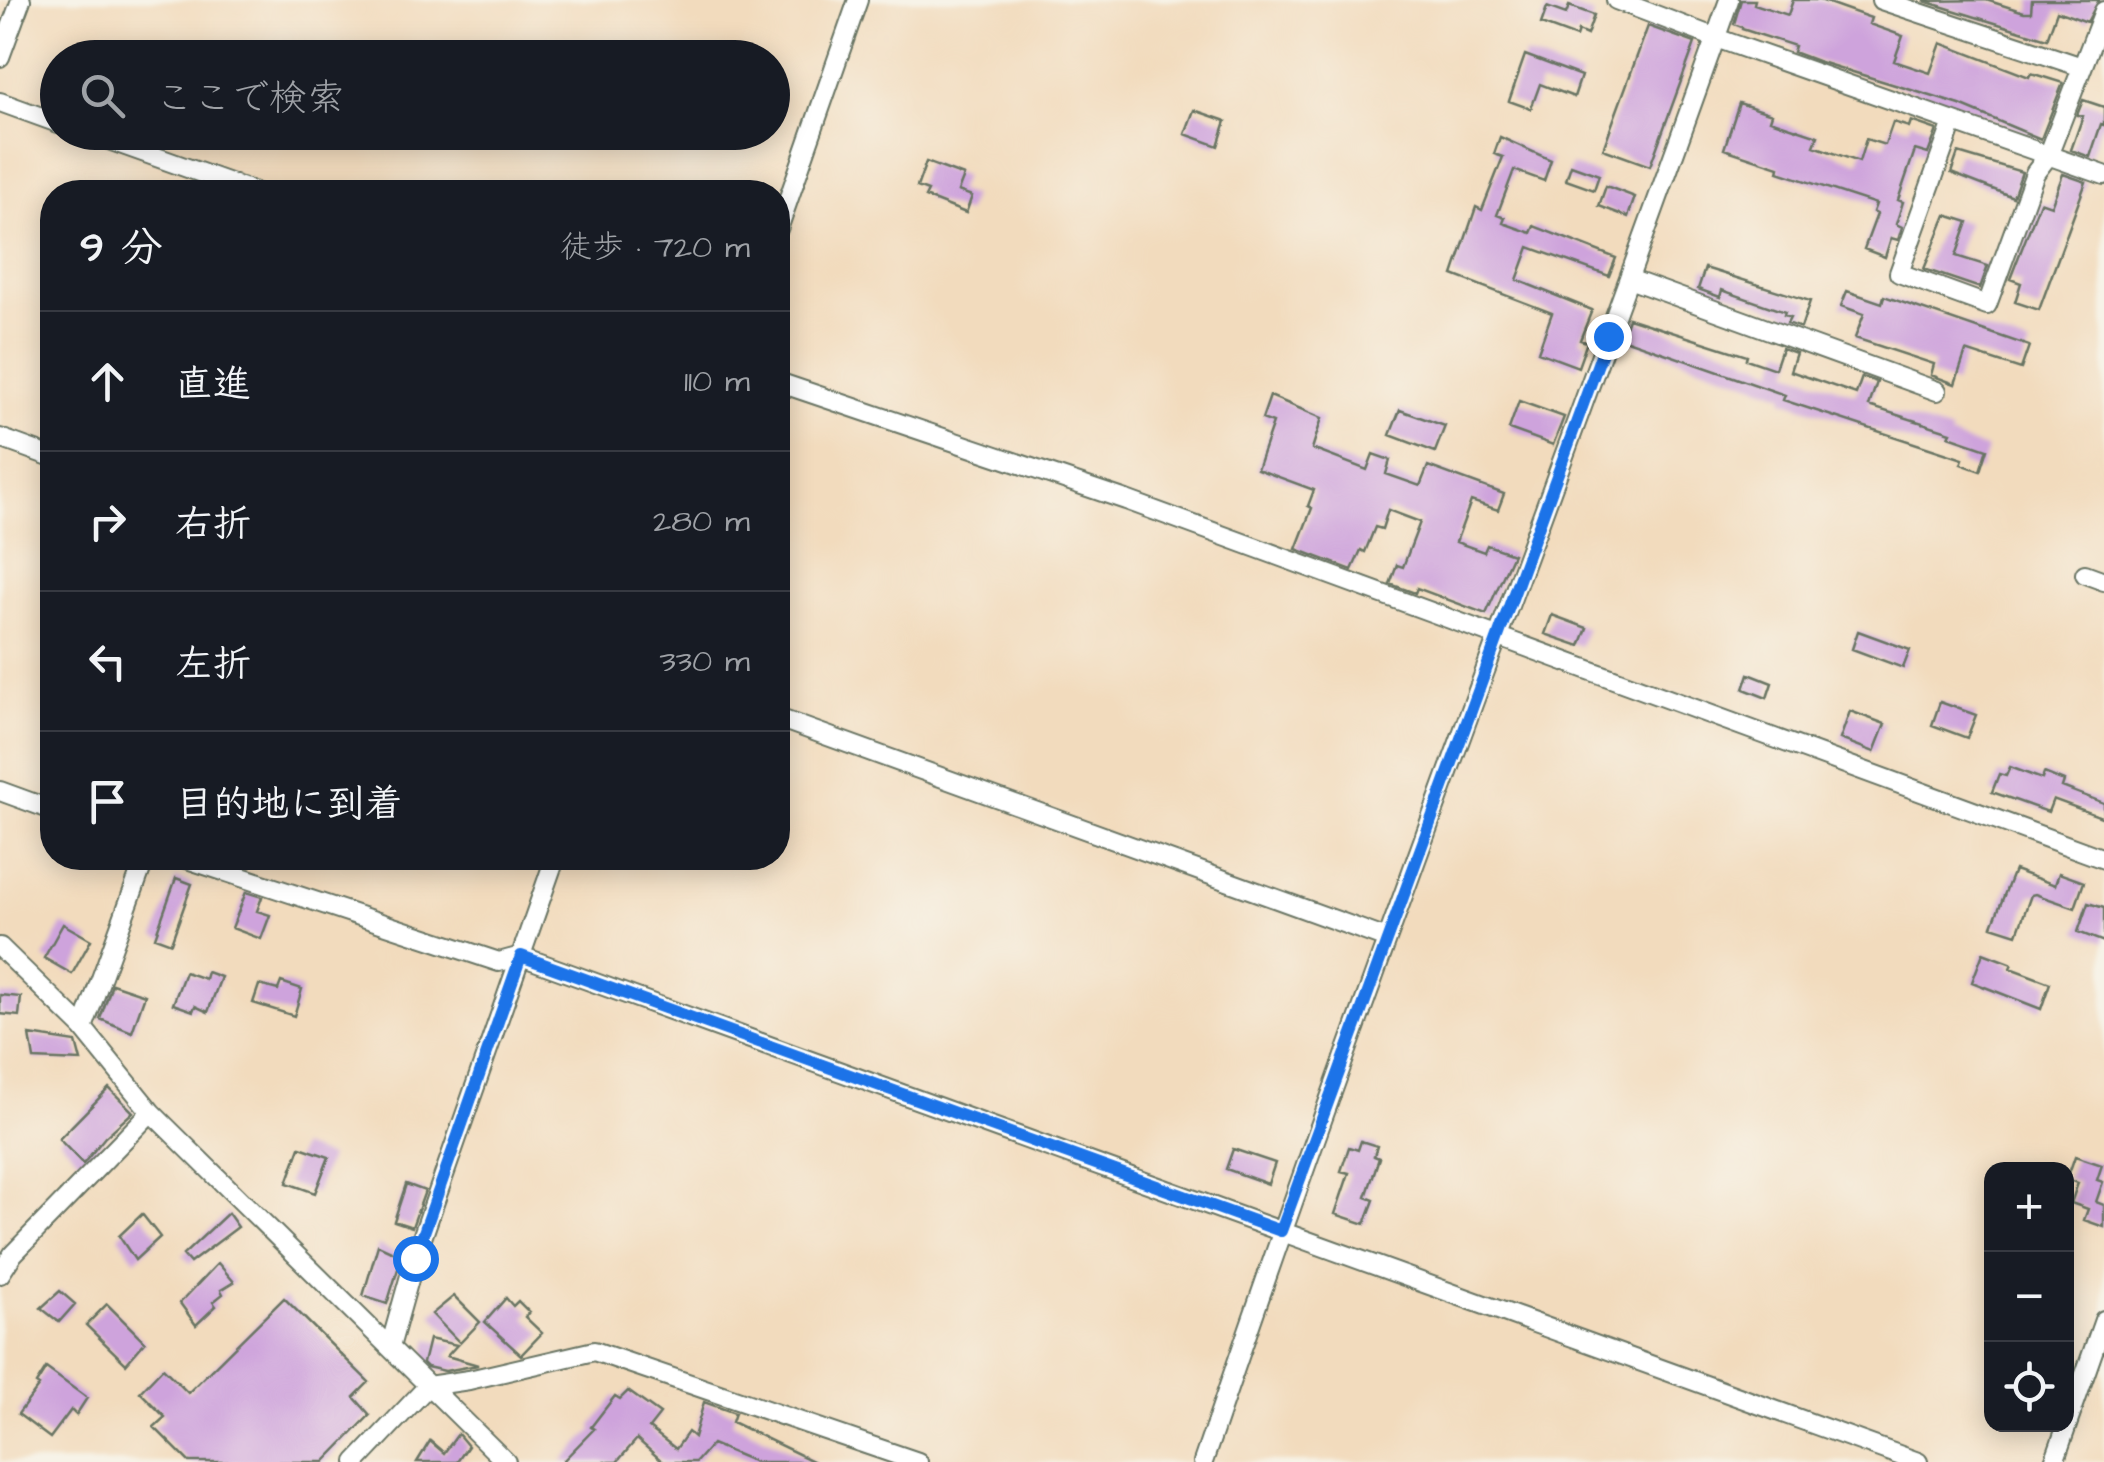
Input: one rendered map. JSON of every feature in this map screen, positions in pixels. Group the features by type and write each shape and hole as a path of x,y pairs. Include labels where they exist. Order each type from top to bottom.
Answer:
{"street":[{"path":"0,56 21,0"},
{"path":"790,195 858,0"},
{"path":"1616,0 2104,175"},
{"path":"1202,1462 1281,1231 1500,639 1729,0"},
{"path":"1882,0 2082,67"},
{"path":"1954,122 1899,273 1987,305 2035,174 2048,156 2104,11"},
{"path":"0,102 40,116"},
{"path":"137,150 221,180"},
{"path":"1629,279 1937,390"},
{"path":"790,386 1126,500 2104,859"},
{"path":"0,438 40,453"},
{"path":"2085,574 2104,581"},
{"path":"790,722 1387,939"},
{"path":"0,791 40,806"},
{"path":"83,1028 141,870"},
{"path":"220,870 499,962 521,956 1918,1462"},
{"path":"390,1347 415,1258 552,870"},
{"path":"0,947 83,1028 152,1112 506,1462"},
{"path":"0,1274 12,1254 152,1112"},
{"path":"2054,1462 2104,1320"},
{"path":"356,1462 428,1386 594,1350 918,1462"}],"building":[{"path":"1741,0 1755,0 1754,4 1788,15 1793,0 1820,0 1871,18 1869,24 1903,36 1894,61 1930,73 1941,43 2029,77 2031,73 2063,83 2041,139 1960,105 1817,61 1793,52 1795,46 1742,29 1734,24"},
{"path":"1986,0 2031,12 2032,0 2099,0 2087,22 2057,11 2047,39 1924,1"},
{"path":"1569,6 1594,15 1587,35 1578,31 1576,37 1541,24 1547,7 1566,14"},
{"path":"1648,26 1695,43 1650,166 1603,149"},
{"path":"1525,55 1581,76 1574,97 1540,84 1531,109 1509,101"},
{"path":"2083,100 2104,107 2104,125 2101,124 2090,157 2071,150 2083,116 2077,115"},
{"path":"1739,103 1772,114 1770,120 1818,136 1814,146 1859,162 1866,139 1885,145 1893,122 1909,127 1911,121 1937,130 1928,154 1915,150 1898,200 1903,202 1896,224 1902,227 1898,240 1891,238 1885,257 1864,249 1877,214 1873,212 1876,204 1778,172 1779,167 1724,149"},
{"path":"1194,110 1226,121 1218,146 1185,134"},
{"path":"1500,137 1551,160 1544,181 1514,170 1497,215 1505,218 1503,223 1531,233 1534,226 1616,258 1609,276 1529,247 1517,280 1592,310 1580,340 1587,342 1578,367 1538,352 1552,313 1453,275 1476,207 1482,210 1503,157 1494,154"},
{"path":"1958,153 2022,172 2013,197 1951,173"},
{"path":"926,162 964,176 958,191 972,196 966,213 925,197 928,191 917,187"},
{"path":"1571,165 1599,175 1594,190 1566,180"},
{"path":"2063,174 2086,182 2039,310 2015,302 2021,283 2010,279 2040,202 2051,206"},
{"path":"1606,186 1635,197 1628,217 1599,206"},
{"path":"1946,215 1968,222 1956,256 1988,266 1980,288 1924,269"},
{"path":"1705,268 1810,301 1801,328 1787,323 1790,317 1785,312 1722,290 1720,297 1698,289"},
{"path":"1847,291 1882,303 1884,296 2029,346 2021,369 1966,351 1955,384 1931,375 1934,364 1855,338 1864,314 1841,306"},
{"path":"1628,318 1747,356 1746,359 1775,369 1782,348 1796,353 1790,371 1856,394 1862,377 1877,382 1869,406 1951,432 1949,436 1987,449 1980,471 1961,464 1963,459 1783,400 1785,395 1621,338"},
{"path":"1270,396 1322,418 1312,449 1367,470 1373,454 1390,460 1386,474 1420,486 1428,466 1504,494 1498,510 1471,501 1456,542 1484,552 1487,545 1513,554 1486,614 1417,588 1415,593 1390,584 1397,565 1403,567 1420,522 1388,510 1382,529 1375,527 1352,570 1296,549 1312,508 1308,506 1314,490 1257,469 1273,423 1262,419"},
{"path":"1519,401 1564,417 1553,445 1509,429"},
{"path":"1400,410 1445,426 1435,452 1390,435"},
{"path":"1552,615 1587,628 1580,646 1545,634"},
{"path":"1858,631 1910,650 1903,668 1852,649"},
{"path":"1749,674 1772,683 1767,698 1744,689"},
{"path":"1940,702 1976,715 1967,738 1932,725"},
{"path":"1850,711 1885,724 1874,752 1840,739"},
{"path":"2010,767 2042,779 2044,773 2064,781 2062,787 2104,803 2104,818 2053,799 2048,812 1992,792 1999,774 2006,776"},
{"path":"2014,870 2055,885 2059,873 2084,882 2075,908 2035,894 2031,895 2017,934 1992,926"},
{"path":"176,878 192,884 171,943 155,937"},
{"path":"246,892 262,897 257,911 270,915 261,939 232,928"},
{"path":"2088,903 2104,908 2104,942 2078,932"},
{"path":"63,924 91,940 72,974 44,958"},
{"path":"1983,953 2050,983 2041,1009 1972,982"},
{"path":"185,972 205,979 207,972 221,977 208,1012 173,1004"},
{"path":"281,982 302,989 294,1016 253,1003 259,985 278,990"},
{"path":"112,984 145,995 132,1032 100,1019"},
{"path":"0,995 21,997 19,1016 0,1014"},
{"path":"30,1035 76,1042 81,1061 34,1059"},
{"path":"109,1088 133,1112 83,1164 59,1139"},
{"path":"1361,1141 1377,1146 1374,1156 1379,1158 1366,1197 1374,1200 1365,1224 1335,1214 1349,1173 1341,1171 1349,1147 1358,1150"},
{"path":"300,1147 329,1157 315,1193 287,1183"},
{"path":"1233,1149 1275,1163 1268,1184 1226,1169"},
{"path":"2075,1156 2102,1165 2097,1180 2103,1182 2096,1202 2104,1205 2104,1227 2084,1220 2088,1209 2074,1204 2078,1183 2074,1182"},
{"path":"406,1184 425,1191 412,1227 394,1221"},
{"path":"228,1213 238,1227 190,1263 183,1255"},
{"path":"142,1214 160,1237 135,1260 119,1236"},
{"path":"378,1245 402,1256 387,1304 363,1296"},
{"path":"218,1263 234,1282 221,1290 223,1294 213,1302 216,1306 196,1325 180,1303"},
{"path":"60,1291 75,1304 59,1322 41,1308"},
{"path":"454,1296 480,1322 460,1343 432,1314"},
{"path":"284,1298 369,1382 354,1397 370,1415 324,1462 189,1462 154,1427 165,1417 140,1392 163,1368 188,1393"},
{"path":"506,1298 513,1306 518,1301 529,1312 525,1317 542,1333 521,1355 485,1322"},
{"path":"107,1304 145,1342 126,1364 86,1325"},
{"path":"429,1339 457,1345 447,1356 478,1365 445,1371 427,1367 423,1363"},
{"path":"46,1368 87,1398 76,1415 71,1410 50,1438 18,1414 39,1386 36,1384"},
{"path":"628,1391 660,1414 649,1428 676,1449 688,1432 694,1437 704,1402 735,1413 732,1422 815,1462 755,1462 712,1444 696,1462 663,1462 637,1439 617,1462 562,1462 594,1429 591,1427 615,1396 620,1399"},
{"path":"458,1434 468,1446 457,1462 417,1462 430,1441 444,1453"}],"route":[{"path":"415,1258 521,956 1281,1231 1608,336"}]}
